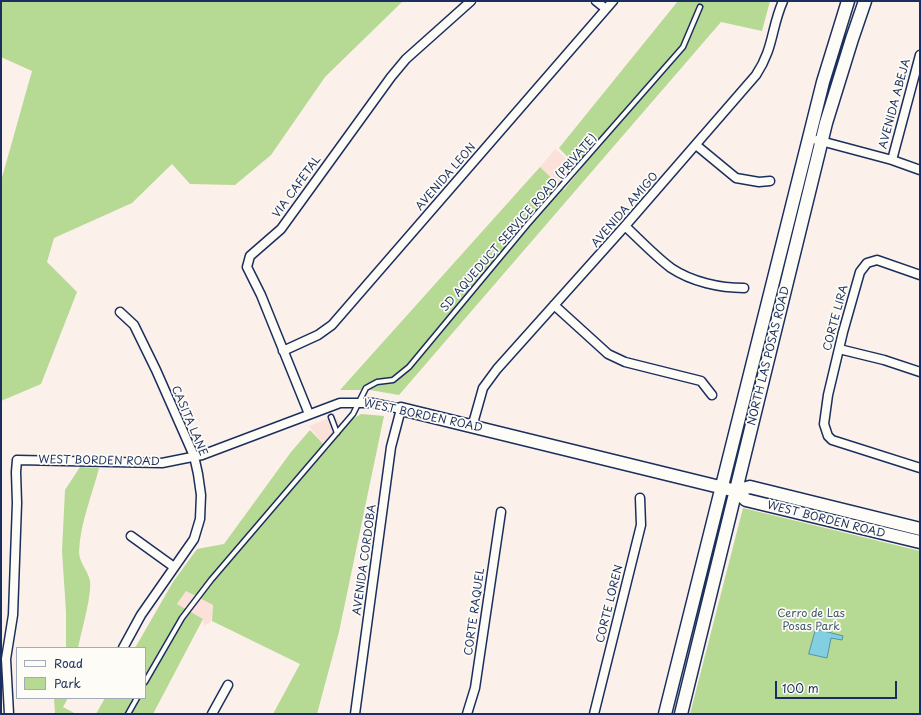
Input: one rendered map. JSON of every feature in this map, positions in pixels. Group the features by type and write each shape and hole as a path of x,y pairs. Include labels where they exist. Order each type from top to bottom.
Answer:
{"street":[{"name":"VIA CAFETAL","path":"309,414 247,267 250,256 280,229 391,77 406,59 472,1"},
{"path":"596,1 606,9"},
{"name":"AVENIDA LEON","path":"283,351 318,335 332,326 613,1"},
{"name":"AVENIDA AMIGO","path":"472,427 483,388 498,369 696,145 765,61 783,1"},
{"name":"NORTH LAS POSAS ROAD","path":"665,714 830,56 848,1"},
{"name":"NORTH LAS POSAS ROAD","path":"681,714 822,142 846,59 866,1"},
{"name":"AVENIDA ABEJA","path":"892,160 920,55"},
{"path":"809,138 892,160 920,170"},
{"path":"696,145 736,178 759,182 770,181"},
{"path":"625,226 671,268 687,276 729,288 744,288"},
{"name":"CORTE LIRA","path":"920,275 876,260 867,263 860,272 839,349 827,402 824,424 828,436 832,440 920,468"},
{"path":"554,305 608,354 625,362 701,381 712,395"},
{"name":"CASITA LANE","path":"120,312 134,325 194,456 201,494 200,519 194,538 141,615 124,647"},
{"path":"839,349 884,360 920,372"},
{"name":"WEST BORDEN ROAD","path":"8,714 6,659 13,615 17,460 162,462 202,455 340,403 359,402 401,409 721,487 736,491 746,500 920,542"},
{"name":"AVENIDA CORDOBA","path":"355,714 391,447 401,409"},
{"name":"WEST BORDEN ROAD","path":"736,491 750,487 920,529"},
{"name":"CORTE LOREN","path":"594,714 641,525 640,498"},
{"name":"CORTE RAQUEL","path":"467,714 475,688 501,512"},
{"path":"131,536 174,567"},
{"path":"212,714 228,685"}],"lane":[{"name":"SD AQUEDUCT SERVICE ROAD (PRIVATE)","path":"146,680 182,618 211,580 353,414 364,390 370,385 394,380 409,367 522,231 683,47 700,7"},
{"path":"331,418 337,433"},
{"path":"128,714 136,699"}],"shaded area":[{"path":"555,149 580,170 564,190 540,167"},
{"path":"334,416 346,428 328,450 309,426"},
{"path":"186,591 213,605 211,622 204,626 203,619 177,604"}],"green space":[{"path":"1,1 403,1 325,77 271,155 235,185 190,184 172,164 132,203 54,238 47,262 77,292 41,384 1,401 1,181 32,71 1,57"},
{"path":"678,1 770,1 762,31 721,22 399,395 370,390 340,390 540,167 564,190 580,170 559,148"},
{"path":"361,414 384,416 339,632 317,714 273,714 300,664 212,621 213,605 186,591 177,604 203,619 153,714 96,714 104,699 146,699 146,647 136,647 173,582 197,549 224,544 291,452 310,430 328,449 345,424"},
{"path":"80,467 99,468 84,520 80,541 79,556 89,577 90,587 88,604 78,647 66,647 66,612 62,551 65,490"},
{"name":"Cerro de Las Posas Park","path":"743,508 920,551 920,714 690,714"},
{"path":"54,699 67,699 63,707 76,714 55,714"}],"water":[{"path":"816,629 843,636 842,640 831,638 827,658 809,654"}]}
